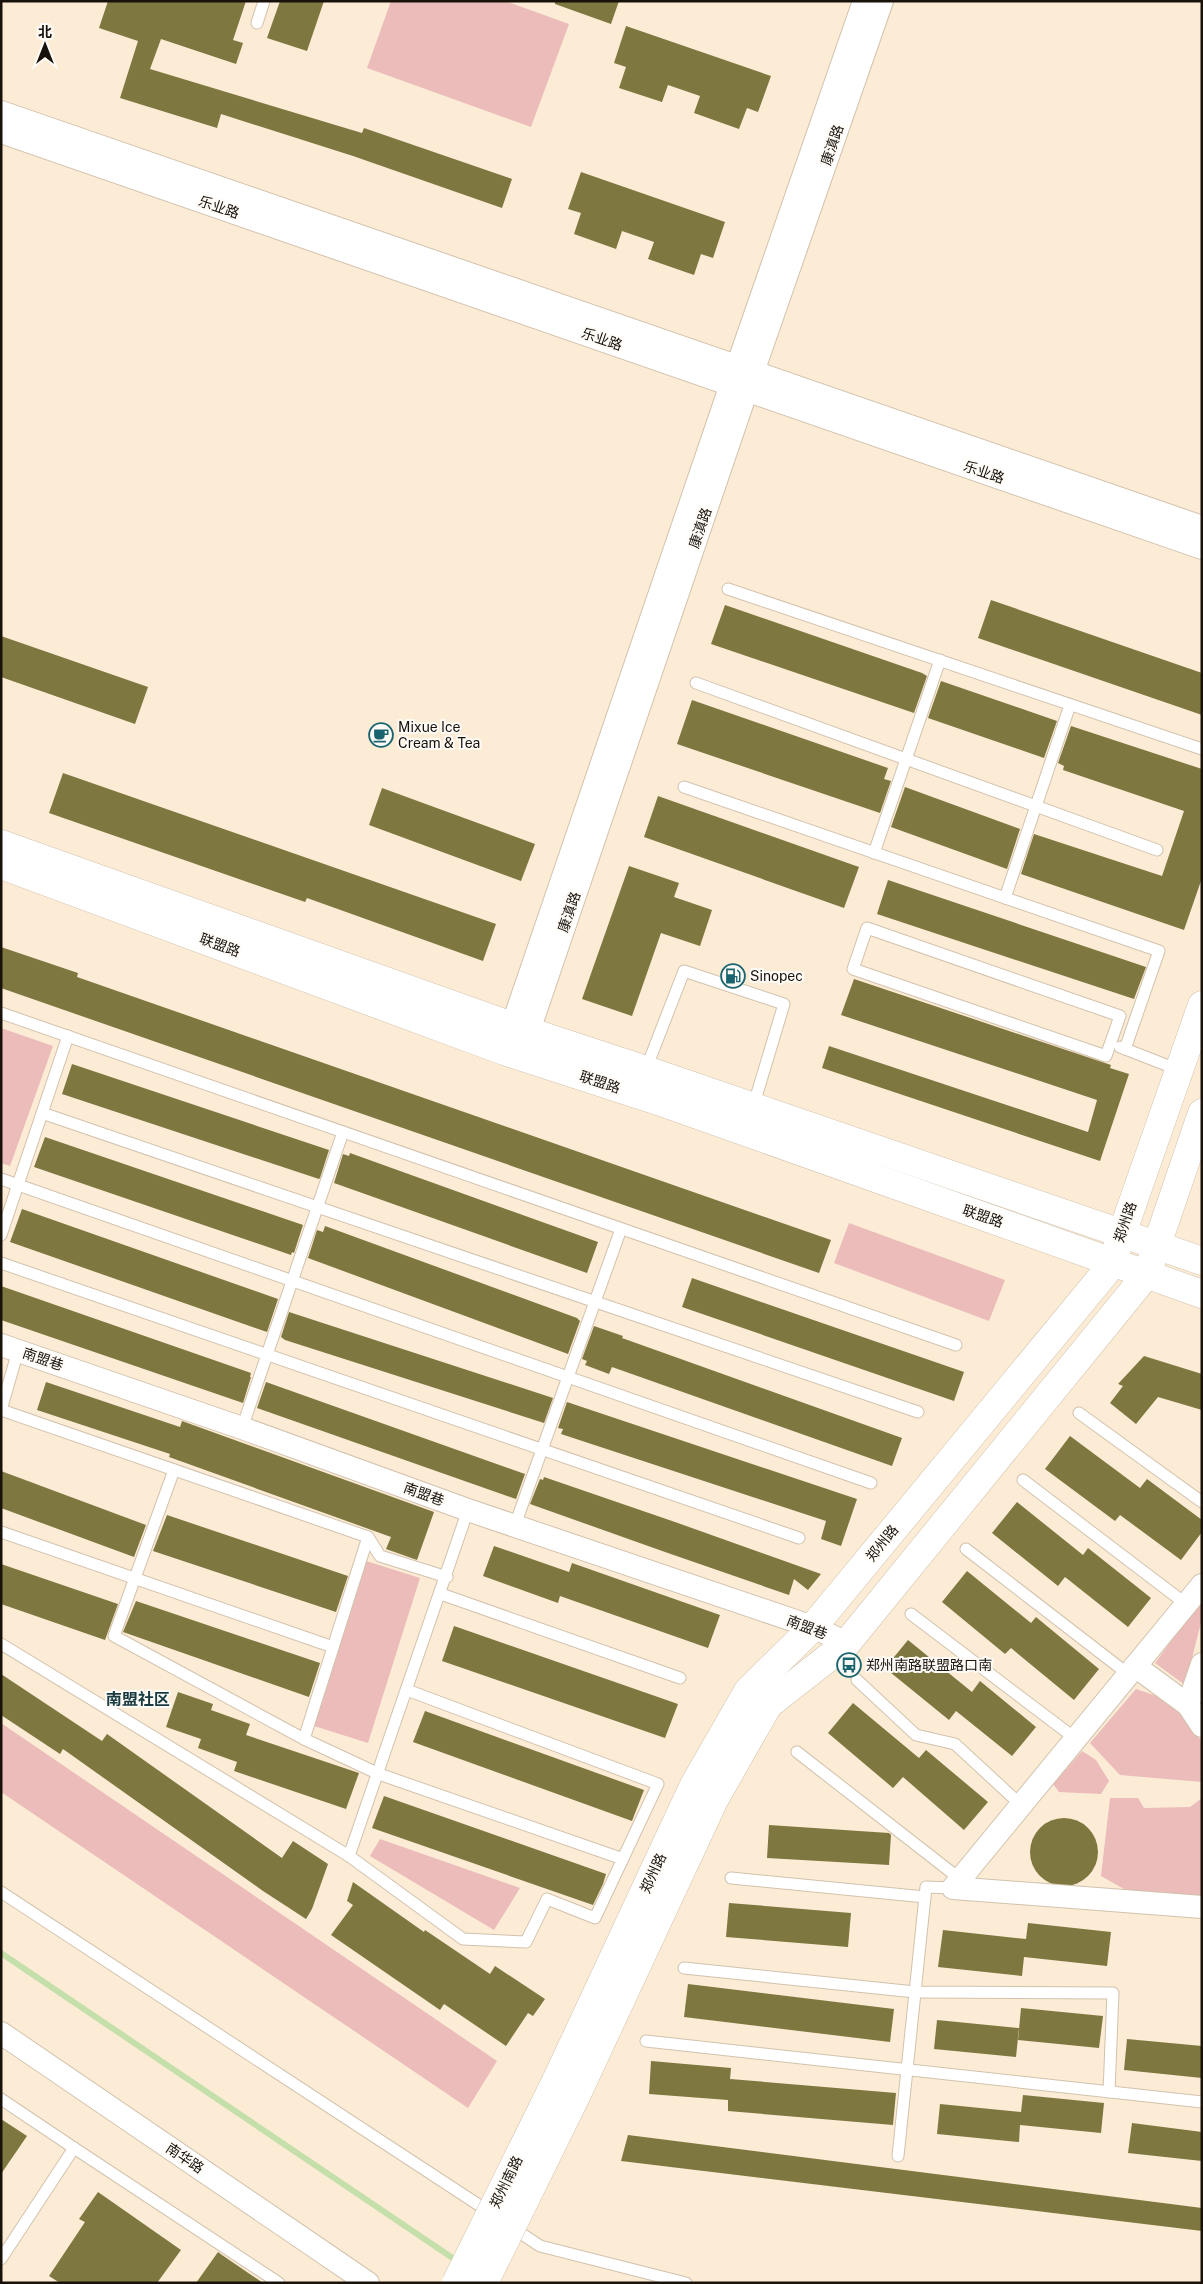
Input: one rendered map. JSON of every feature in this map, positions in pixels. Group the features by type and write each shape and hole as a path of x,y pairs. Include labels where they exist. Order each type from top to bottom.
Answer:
{"street":[{"name":"康滇路","path":"516,1041 742,378 864,1"},
{"name":"康滇路","path":"742,378 882,1"},
{"name":"乐业路","path":"1,112 742,378 1202,548"},
{"name":"乐业路","path":"1,132 742,378 1202,527"},
{"name":"联盟路","path":"1,844 516,1041 667,1104 1202,1294"},
{"name":"联盟路","path":"1,865 516,1041 646,1070 1202,1261"},
{"name":"郑州路","path":"566,2088 704,1768 748,1691 813,1628 1112,1262 1202,1005"},
{"name":"郑州路","path":"566,2088 714,1800 768,1705 847,1643 1147,1274 1202,1113"},
{"name":"南盟巷","path":"10,1348 242,1428 468,1510 813,1628 847,1643"},
{"path":"957,1884 1202,1584"},
{"path":"1188,1705 1202,1664"},
{"path":"1132,1670 1188,1705 1202,1726"},
{"path":"957,1884 1202,1907"},
{"name":"南华路","path":"1,2033 368,2283"},
{"name":"郑州南路","path":"456,2283 566,2088"},
{"name":"郑州南路","path":"484,2283 566,2088"}],"lane":[{"path":"256,23 264,1"},
{"path":"728,589 1202,749"},
{"path":"874,852 940,660"},
{"path":"696,682 1157,850"},
{"path":"1005,898 1070,706"},
{"path":"684,787 1159,951 1125,1049"},
{"path":"867,928 1120,1016 1111,1043 1106,1056 853,969 867,928"},
{"path":"646,1070 684,971 784,1004 753,1107"},
{"path":"1,1013 956,1345"},
{"path":"1,1234 68,1036"},
{"path":"1111,1043 1179,1070"},
{"path":"42,1113 918,1412"},
{"path":"242,1428 343,1132"},
{"path":"1,1179 871,1484"},
{"path":"515,1525 621,1229"},
{"path":"1,1263 799,1538"},
{"path":"10,1348 1,1410 368,1537 380,1556 447,1577"},
{"path":"1079,1413 1202,1502"},
{"path":"174,1470 114,1636 304,1739 379,1774 623,1859"},
{"path":"1023,1480 1186,1604"},
{"path":"349,1856 447,1577 468,1510"},
{"path":"1,1532 333,1647"},
{"path":"304,1739 368,1537"},
{"path":"966,1549 1132,1670"},
{"path":"441,1594 680,1678"},
{"path":"911,1614 1076,1739"},
{"path":"1,1644 349,1856 462,1939 526,1942 547,1899 595,1918 658,1784 408,1690"},
{"path":"857,1680 916,1735 955,1744 1021,1805"},
{"path":"796,1752 957,1884"},
{"path":"731,1878 924,1897"},
{"path":"898,2156 926,1887 957,1884"},
{"path":"1,1892 540,2246 686,2283"},
{"path":"684,1968 915,1992 1113,1993 1109,2092"},
{"path":"646,2040 1202,2102"},
{"path":"1,2099 279,2283"},
{"path":"1,2259 74,2148"}],"shaded area":[{"path":"391,1 505,1 569,24 531,127 367,68"},
{"path":"1,1028 53,1046 10,1166 1,1163"},
{"path":"849,1223 1005,1280 989,1321 834,1263"},
{"path":"366,1561 420,1578 368,1743 314,1726"},
{"path":"1202,1599 1202,1619 1185,1685 1155,1663"},
{"path":"1136,1689 1168,1700 1183,1715 1202,1742 1202,1782 1120,1775 1090,1743"},
{"path":"1,1723 497,2061 468,2108 1,1792"},
{"path":"1082,1751 1096,1760 1109,1781 1101,1794 1059,1792 1053,1784"},
{"path":"1110,1798 1138,1798 1144,1808 1190,1807 1202,1798 1202,1903 1140,1898 1101,1876"},
{"path":"380,1839 520,1888 494,1930 370,1856"}],"building":[{"path":"108,1 246,1 233,40 243,43 236,64 161,39 150,69 362,133 364,128 512,179 502,208 353,156 221,114 217,128 120,98 138,41 99,28"},
{"path":"280,1 324,1 307,51 267,38"},
{"path":"555,1 619,1 611,24 555,4"},
{"path":"626,26 771,76 758,112 747,108 739,129 694,113 700,96 668,85 662,102 619,88 626,67 614,63"},
{"path":"581,172 725,222 713,258 701,254 694,275 648,259 654,242 622,231 616,249 574,234 581,213 568,209"},
{"path":"991,600 1202,673 1202,715 978,638"},
{"path":"725,605 922,673 927,676 914,713 711,644"},
{"path":"1,636 148,687 135,724 1,677"},
{"path":"941,681 1057,721 1044,758 928,718"},
{"path":"692,700 888,768 884,779 891,781 880,813 677,744"},
{"path":"1071,726 1202,769 1202,878 1184,930 1021,874 1034,834 1162,876 1184,811 1063,770 1064,766 1058,763"},
{"path":"63,773 496,924 483,961 307,898 305,902 49,813"},
{"path":"905,787 1020,829 1007,869 891,827"},
{"path":"382,788 535,844 521,881 369,825"},
{"path":"658,796 859,867 844,908 644,837"},
{"path":"629,866 679,883 674,897 712,910 700,946 661,933 632,1016 582,999"},
{"path":"888,880 1146,967 1134,999 877,914"},
{"path":"1,947 78,973 77,977 831,1240 819,1273 1,988"},
{"path":"854,979 1111,1065 1110,1068 1129,1074 1100,1161 822,1068 829,1046 1088,1132 1097,1100 841,1015"},
{"path":"72,1064 329,1150 320,1178 62,1094"},
{"path":"45,1137 303,1225 294,1253 292,1252 291,1255 34,1167"},
{"path":"350,1153 598,1242 587,1273 334,1183 343,1154 349,1156"},
{"path":"22,1209 278,1299 267,1332 10,1242"},
{"path":"325,1226 577,1318 580,1321 568,1354 308,1258 317,1230 323,1232"},
{"path":"692,1278 964,1372 954,1401 682,1307"},
{"path":"1,1286 251,1373 243,1403 1,1320"},
{"path":"289,1312 553,1398 544,1423 285,1340 281,1337"},
{"path":"594,1326 623,1336 622,1338 902,1438 892,1466 612,1367 609,1374 585,1365 587,1361 582,1359"},
{"path":"1144,1356 1202,1374 1202,1410 1158,1397 1136,1424 1110,1403 1123,1386 1118,1384"},
{"path":"46,1382 180,1427 182,1421 434,1512 417,1560 386,1549 391,1537 169,1457 170,1454 37,1410"},
{"path":"266,1382 525,1474 516,1499 257,1408"},
{"path":"567,1402 857,1499 841,1546 821,1539 826,1521 561,1434 563,1429 558,1428"},
{"path":"1070,1436 1140,1488 1147,1479 1202,1520 1202,1532 1181,1560 1120,1515 1115,1521 1045,1469"},
{"path":"1,1471 146,1525 134,1557 1,1508"},
{"path":"544,1477 821,1574 808,1590 794,1579 789,1595 665,1552 530,1504 540,1479 543,1480"},
{"path":"1017,1502 1083,1555 1088,1548 1151,1598 1128,1627 1065,1577 1058,1586 992,1533"},
{"path":"167,1515 348,1576 336,1612 153,1551"},
{"path":"494,1546 569,1572 572,1563 720,1615 708,1648 560,1596 558,1603 483,1576"},
{"path":"1,1564 118,1604 105,1640 1,1604"},
{"path":"967,1571 1031,1623 1036,1617 1099,1669 1074,1700 1011,1648 1005,1654 942,1602"},
{"path":"136,1601 320,1663 309,1697 123,1632"},
{"path":"454,1626 678,1704 665,1738 442,1661"},
{"path":"908,1640 972,1692 980,1681 1036,1727 1012,1756 956,1711 949,1720 885,1668"},
{"path":"1,1674 102,1741 107,1734 282,1858 293,1841 328,1864 312,1909 306,1919 263,1891 63,1749 60,1754 1,1715"},
{"path":"178,1692 213,1704 211,1710 250,1724 246,1735 359,1773 346,1809 234,1771 237,1762 198,1748 201,1739 166,1727"},
{"path":"853,1703 919,1758 926,1750 988,1802 964,1830 903,1777 893,1788 828,1733"},
{"path":"425,1711 644,1790 632,1821 413,1742"},
{"path":"384,1796 606,1874 603,1884 593,1905 372,1828"},
{"path":"1057,1818 1071,1818 1083,1823 1093,1833 1098,1845 1098,1859 1093,1871 1083,1881 1071,1886 1057,1886 1045,1881 1035,1871 1030,1859 1030,1845 1035,1833 1045,1823"},
{"path":"769,1825 889,1833 891,1835 889,1865 767,1858"},
{"path":"353,1882 424,1932 425,1930 490,1974 495,1966 545,1999 533,2016 528,2013 506,2046 444,2004 440,2010 331,1935 353,1905 347,1901"},
{"path":"729,1903 851,1913 848,1947 726,1937"},
{"path":"1028,1923 1111,1932 1107,1966 1024,1957 1022,1976 938,1967 943,1930 1026,1939"},
{"path":"688,1984 894,2009 890,2042 684,2017"},
{"path":"1021,2008 1103,2016 1099,2048 1018,2040"},
{"path":"937,2020 1019,2028 1016,2057 934,2049"},
{"path":"1127,2039 1202,2046 1202,2078 1124,2070"},
{"path":"651,2061 731,2068 730,2079 896,2093 893,2125 728,2111 728,2100 649,2094"},
{"path":"1023,2095 1104,2103 1101,2133 1020,2125 1019,2142 937,2134 940,2104 1021,2112"},
{"path":"1,2119 27,2136 1,2174"},
{"path":"1132,2123 1202,2132 1202,2161 1128,2153"},
{"path":"628,2135 1202,2208 1202,2231 621,2161"},
{"path":"98,2192 181,2250 157,2283 60,2283 49,2276 85,2222 79,2219"},
{"path":"218,2252 222,2255 263,2283 196,2283"}],"waterway":[{"path":"1,1953 460,2263"}],"place":[{"name":"Mixue Ice Cream & Tea","path":"381,735"},
{"name":"Sinopec","path":"733,976"},
{"name":"郑州南路联盟路口南","path":"849,1665"}],"district":[{"name":"南盟社区","path":"138,1699"}]}
